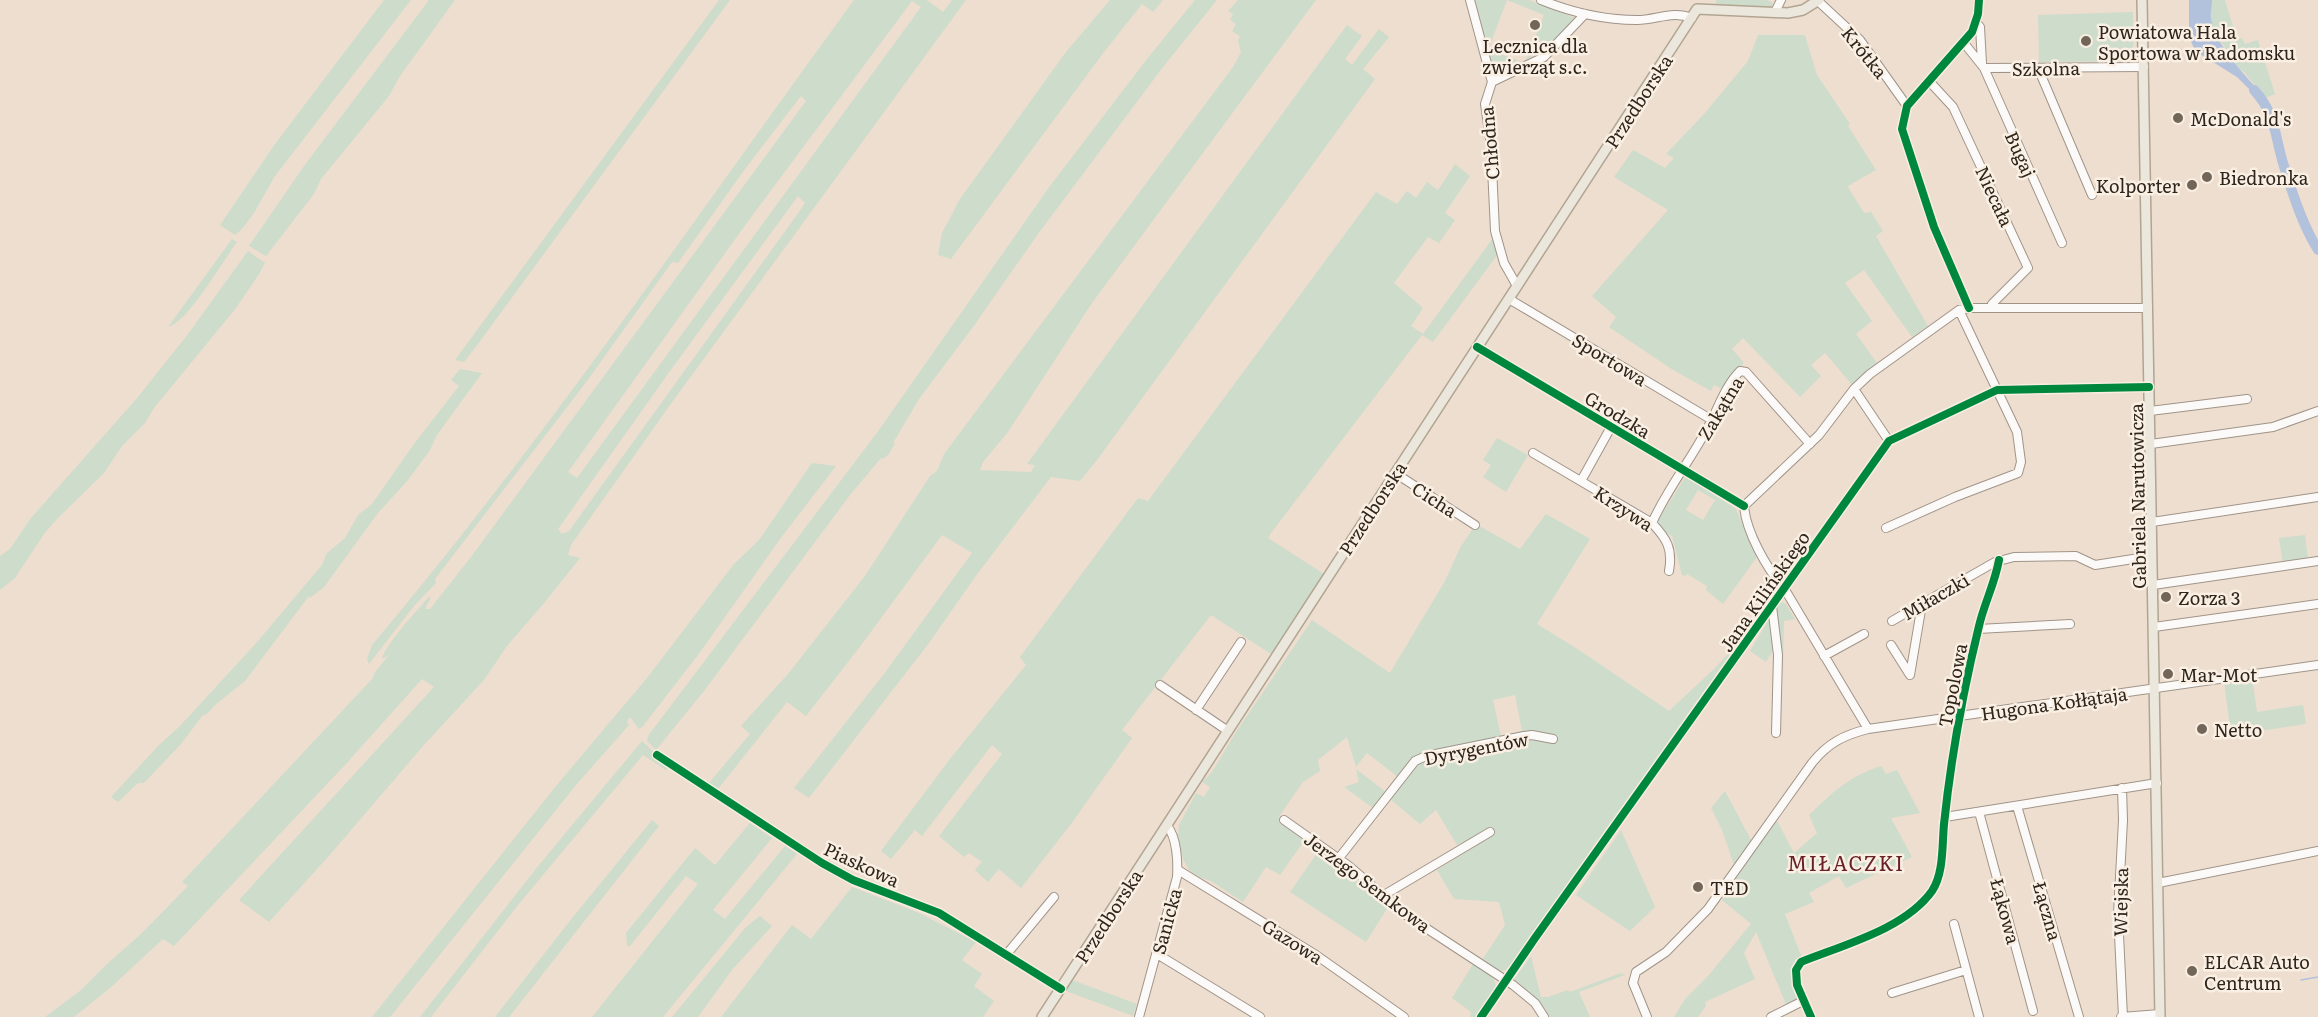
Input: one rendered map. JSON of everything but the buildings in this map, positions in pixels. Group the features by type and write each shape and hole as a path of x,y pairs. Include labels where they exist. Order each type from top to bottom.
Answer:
{"main road":[{"name":"Gabriela Narutowicza","path":"2142,0 2160,1015"},
{"path":"1695,14 1796,12 1818,1"},
{"name":"Przedborska","path":"1045,1016 1060,989 1695,14"}],"street":[{"name":"Chłodna","path":"1470,0 1492,82 1485,104 1491,146 1495,231 1504,262 1517,285"},
{"path":"1541,0 1563,9 1585,14 1639,20 1677,14 1695,14"},
{"name":"Przedborska","path":"1695,14 1704,0"},
{"path":"1775,12 1781,0"},
{"name":"Bugaj","path":"1979,0 1976,22 1980,27 1983,67"},
{"name":"Krótka","path":"1818,1 1860,40 1907,106"},
{"path":"1492,82 1544,57 1585,14"},
{"path":"1969,308 1934,227 1902,129 1907,106 1964,43 1976,22"},
{"name":"Bugaj","path":"1964,43 1983,67 2062,243"},
{"name":"Szkolna","path":"1983,67 2144,67"},
{"path":"2037,68 2092,195"},
{"name":"Niecała","path":"1929,81 1953,107 2028,268 1992,304 1992,308"},
{"name":"Sportowa","path":"1509,299 1712,420"},
{"path":"1868,729 1784,588 1768,567 1747,522 1744,506 1810,444 1854,389 1870,374 1959,310 1969,308 2148,308"},
{"path":"1886,528 1955,497 2018,473 2021,462 2019,438 1959,310"},
{"name":"Grodzka","path":"1478,347 1744,506"},
{"name":"Zakątna","path":"1652,524 1658,509 1684,470 1737,374 1743,370 1810,444"},
{"name":"Jana Kilińskiego","path":"1505,980 1889,441 1997,390 2150,387"},
{"path":"1854,389 1889,441"},
{"path":"2150,411 2247,399"},
{"path":"2151,444 2273,427 2318,411"},
{"name":"Krzywa","path":"1581,481 1611,427"},
{"name":"Krzywa","path":"1533,453 1652,524 1666,539 1670,548 1669,571"},
{"name":"Cicha","path":"1395,473 1475,525"},
{"path":"2152,522 2318,497"},
{"name":"Miłaczki","path":"1892,621 1999,560 2014,557 2076,556 2095,565 2152,556"},
{"name":"Topolowa","path":"1811,1017 1797,985 1796,970 1801,962 1874,933 1900,919 1914,910 1932,891 1939,876 1960,717 1978,629 1999,560"},
{"path":"2153,585 2318,561"},
{"path":"1891,645 1910,675 1922,604"},
{"path":"2154,627 2318,604"},
{"name":"Jana Kilińskiego","path":"1772,606 1778,654 1776,733"},
{"name":"Topolowa","path":"1978,629 2070,624"},
{"path":"1824,656 1864,634"},
{"path":"1196,710 1241,642"},
{"name":"Hugona Kołłątaja","path":"1647,1017 1635,990 1634,975 1666,952 1707,909 1822,751 1840,738 1868,729 2318,665"},
{"path":"1160,685 1228,731"},
{"name":"Dyrygentów","path":"1339,858 1415,761 1426,756 1524,736 1532,735 1552,740"},
{"name":"Piaskowa","path":"657,755 822,863 853,880 939,914 1060,989"},
{"path":"1945,817 2157,783"},
{"name":"Wiejska","path":"2122,788 2123,820 2118,914 2122,1017"},
{"name":"Łączna","path":"2017,806 2079,1017"},
{"name":"Łąkowa","path":"1979,812 2033,1011"},
{"name":"Jerzego Semkowa","path":"1284,819 1339,858 1406,915 1505,980"},
{"name":"Sanicka","path":"1140,1014 1178,870 1172,833 1167,826"},
{"path":"1384,896 1490,832"},
{"path":"2158,883 2318,851"},
{"name":"Gazowa","path":"1178,870 1316,955 1404,1017"},
{"path":"1006,955 1054,897"},
{"path":"1954,924 1979,1017"},
{"path":"1157,954 1260,1017"},
{"path":"1892,993 1966,970"},
{"path":"1481,1017 1505,980 1535,1003 1544,1017"},
{"path":"1771,1017 1803,1001"},
{"path":"1140,1014 1149,1017"},
{"path":"2122,1017 2160,1015"}],"green space":[{"path":"384,0 411,0 275,176 242,229 235,235 220,225 275,144"},
{"path":"429,0 455,0 400,76 389,96 321,179 314,194 266,256 249,246 304,166"},
{"path":"719,0 730,0 475,348 464,362 455,360"},
{"path":"854,0 927,0 943,12 952,0 966,0 670,405 571,545 568,555 580,558 507,646 484,680 269,922 239,900 434,687 422,679 345,765 174,946 163,939 110,988 74,1017 45,1017 80,991 188,886 182,882 373,678 389,655 382,659 389,645 402,627 431,597 425,609 430,609 471,557 806,101 801,96 678,263 672,262 587,381 435,579 436,583 414,606 369,664 367,659 372,645 436,567 559,408","holes":["912,1 921,7 577,478 568,472 746,224","798,196 805,203 799,212 569,531 562,534 558,529"]},
{"path":"1110,0 1163,0 1153,12 1142,4 951,259 938,255 942,233 960,199 1066,52"},
{"path":"1195,0 1217,0 1163,67 1038,234 919,399 889,454 881,458 850,495 704,691 656,750 647,741 648,736 879,430 1050,186"},
{"path":"1238,0 1316,0 1092,303 1008,432 983,462 980,470 1031,472 1035,465 1027,464 1347,25 1362,36 1345,59 1352,65 1379,29 1389,37 1363,69 1375,79 1097,460 1080,481 1051,477 975,577 929,643 809,798 794,788 884,674 972,553 942,535 806,716 787,702 718,789 709,783 750,734 741,726 788,674 865,576 930,476 937,471 944,454 1233,67 1241,52 1238,40 1240,36 1232,31 1236,24 1230,20 1233,14 1228,11"},
{"path":"1473,0 1507,0 1488,50 1522,62 1495,76"},
{"path":"1507,0 1529,0 1575,18 1553,41 1526,60 1544,15"},
{"path":"1716,0 1767,0 1773,3 1771,8 1720,6 1716,5"},
{"path":"2212,0 2225,0 2237,39 2242,38 2245,44 2258,40 2275,94 2265,98 2245,73 2237,67 2213,32 2207,20"},
{"name":"Powiatowa Hala Sportowa w Radomsku","path":"2133,12 2133,55 2126,61 2039,62 2038,15"},
{"path":"1758,35 1805,35 1817,75 1850,124 1848,126 1876,170 1848,186 1849,189 1864,213 1871,212 1883,231 1876,236 1928,326 1912,337 1864,270 1845,283 1872,321 1856,334 1877,363 1853,386 1825,353 1811,365 1821,376 1800,397 1743,338 1732,349 1744,363 1734,373 1724,390 1714,385 1711,391 1673,370 1609,327 1616,317 1592,296 1668,210 1614,177 1633,150 1665,168 1674,158 1666,154 1704,114 1748,61"},
{"path":"1455,164 1470,176 1445,213 1455,220 1439,243 1428,237 1394,283 1423,308 1411,326 1423,334 1493,238 1498,254 1433,342 1422,335 1268,538 1324,574 1271,654 1211,615 1122,730 1132,738 1071,824 1021,888 999,869 988,882 975,870 982,862 969,853 964,857 939,836 1002,754 992,745 922,836 915,830 891,859 881,851 950,759 1026,665 1020,657 1138,498 1148,501 1376,192 1397,204 1407,191 1416,198 1427,182 1438,190"},
{"path":"232,239 237,242 205,290 186,314 168,327"},
{"path":"248,251 265,263 236,308 154,408 145,423 122,446 104,473 57,519 44,534 15,578 0,590 0,556 10,549 31,518 138,397 188,334"},
{"path":"460,369 482,373 408,480 378,513 324,587 310,598 309,596 245,681 203,715 181,744 144,783 138,783 118,802 111,797 258,641 322,565 327,553 345,538 358,515 372,504 414,444 459,386 451,380"},
{"path":"1497,438 1528,455 1506,492 1483,477 1491,465 1483,460"},
{"path":"812,463 836,466 780,539 701,651 643,726 639,729 630,717 627,721 629,725 576,785 390,1017 372,1017 556,786 647,678 734,564 759,540"},
{"path":"1686,476 1736,509 1757,557 1723,604 1706,590 1707,586 1687,574 1682,575 1672,536 1665,533 1657,522","holes":["1698,490 1715,500 1703,520 1686,510"]},
{"path":"1546,514 1590,539 1537,624 1669,711 1715,668 1750,630 1506,970 1497,971 1482,960 1505,925 1499,902 1454,899 1437,870 1490,837 1488,831 1457,845 1436,810 1420,824 1390,799 1405,769 1398,777 1367,753 1356,767 1347,737 1318,760 1320,771 1303,782 1278,818 1304,841 1280,875 1266,867 1243,902 1189,870 1183,859 1178,836 1179,825 1196,793 1204,797 1210,787 1202,782 1212,772 1236,732 1312,620 1390,673 1445,581 1460,548 1473,528 1481,527 1520,549","holes":["1515,695 1522,731 1501,736 1493,700"]},
{"path":"2305,535 2308,559 2283,563 2279,538"},
{"path":"1781,602 1786,604 1795,619 1784,621 1783,666 1780,666 1781,643 1776,608"},
{"path":"1771,616 1775,647 1766,662 1750,651"},
{"path":"2252,677 2257,712 2303,705 2306,724 2231,735 2224,682"},
{"path":"642,741 669,766 666,770 643,755 518,905 431,1017 420,1017 539,865"},
{"path":"1881,766 1886,774 1897,770 1920,813 1891,818 1912,857 1846,888 1839,876 1809,893 1814,902 1785,914 1802,958 1796,964 1792,974 1796,1001 1787,1007 1756,932 1744,953 1755,979 1705,1002 1706,1006 1698,1017 1674,1017 1685,999 1709,975 1751,924 1722,900 1776,819 1794,853 1817,833 1809,815 1842,786 1859,775"},
{"path":"1356,769 1386,792 1373,808 1344,787 1359,782"},
{"path":"1725,791 1751,840 1734,865 1722,830 1711,808"},
{"path":"652,820 659,826 509,1017 495,1017 569,922"},
{"path":"750,823 772,838 713,910 725,919 785,846 797,854 663,1017 592,1017 698,884 686,876 630,946 627,946 626,933 695,848 715,865"},
{"path":"1621,830 1655,907 1630,931 1576,895"},
{"path":"1318,852 1358,877 1388,907 1366,942 1290,892"},
{"path":"852,887 919,913 976,942 962,960 982,974 974,986 994,1001 983,1017 721,1017 792,925 811,939"},
{"path":"760,916 772,926 732,970 698,1017 672,1017 746,927"},
{"path":"1531,956 1541,997 1568,990 1570,992 1621,973 1625,975 1579,992 1590,1017 1549,1017 1544,1007 1516,984 1515,978"},
{"path":"1473,964 1493,977 1496,986 1477,1017 1470,1017 1471,1012 1452,998"},
{"path":"1072,980 1137,1004 1133,1016 1066,991"}],"water":[{"path":"2189,0 2212,0 2211,19 2220,41 2233,61 2265,98 2259,99 2237,77 2195,51 2189,36"}],"waterway":[{"path":"2254,90 2267,107 2294,196 2307,230 2318,250"},
{"path":"2301,980 2318,977"}],"cycle path":[{"path":"1969,308 1934,227 1902,129 1907,106 1972,32 1978,14 1979,0"},
{"path":"1477,347 1744,506"},
{"path":"1481,1017 1889,441 1997,390 2149,387"},
{"path":"1811,1017 1797,985 1796,970 1801,962 1890,926 1920,904 1936,884 1941,867 1947,799 1963,700 1979,626 1999,560"},
{"path":"657,755 822,863 853,880 939,913 1061,989"}],"place":[{"name":"Lecznica dla zwierząt s.c.","path":"1535,25"},
{"name":"Powiatowa Hala Sportowa w Radomsku","path":"2086,41"},
{"name":"McDonald's","path":"2178,118"},
{"name":"Biedronka","path":"2207,177"},
{"name":"Kolporter","path":"2192,185"},
{"name":"Zorza 3","path":"2166,597"},
{"name":"Mar-Mot","path":"2168,674"},
{"name":"Netto","path":"2202,729"},
{"name":"TED","path":"1698,887"},
{"name":"ELCAR Auto Centrum","path":"2192,971"}],"district":[{"name":"MIŁACZKI","path":"1846,862"}]}
